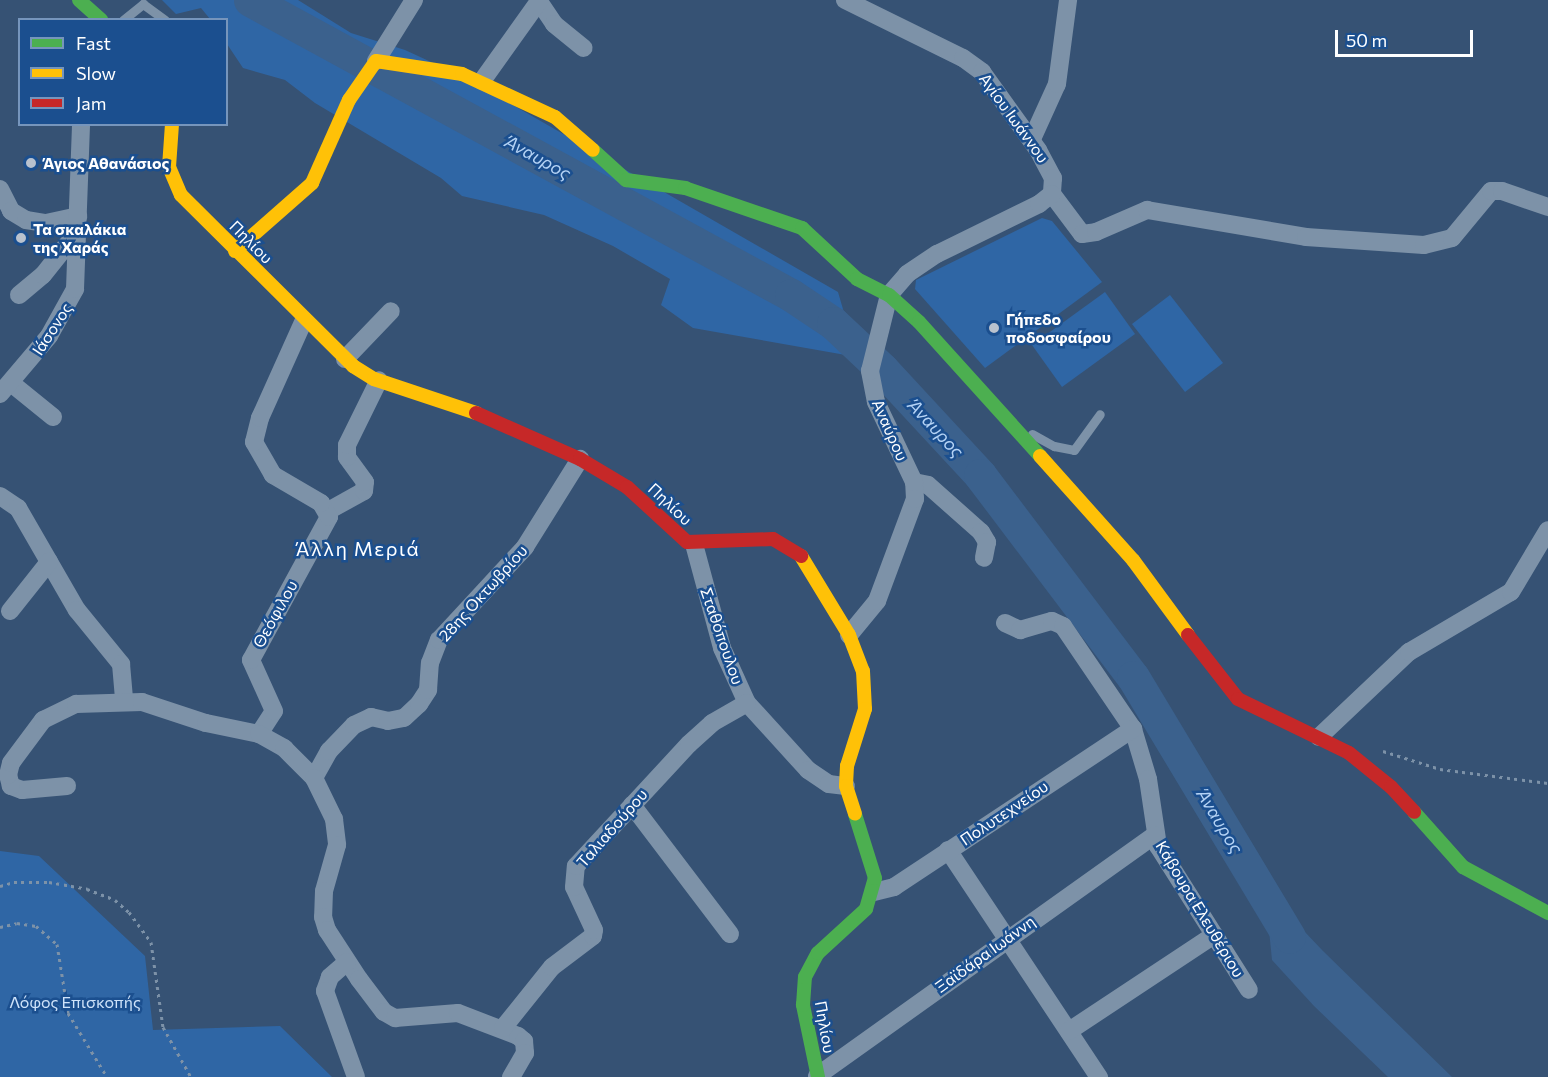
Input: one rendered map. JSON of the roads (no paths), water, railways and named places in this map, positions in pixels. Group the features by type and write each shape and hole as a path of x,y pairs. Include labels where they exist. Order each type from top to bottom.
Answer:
{"street":[{"path":"79,0 99,14"},
{"path":"236,250 312,183 320,172 349,99 375,63 414,0"},
{"path":"482,81 538,0 554,24 584,48"},
{"name":"Αγίου Ιωάννου","path":"845,0 974,66 988,78 1032,139 1053,177 1052,194 1082,234 1096,232 1147,210 1306,237 1424,245 1452,238 1491,192 1502,191 1548,207"},
{"path":"1032,139 1054,95 1068,0"},
{"path":"375,63 441,69 482,81 555,117 626,180 685,188 802,228 857,279 890,295 1004,418 1133,560 1173,610 1222,684 1238,699 1349,753 1390,787 1463,867 1548,913"},
{"name":"Ιάσονος","path":"6,389 49,336 71,300 78,275 81,126"},
{"name":"Πηλίου","path":"172,126 168,162 172,180 186,200 345,359 379,380 495,419 580,459 627,487 675,534 694,544 760,538 783,542 805,560 849,635 863,671 865,700 847,766 846,786 874,870 874,892 861,914 818,953 805,977 803,1005 818,1076"},
{"name":"Αναύρου","path":"914,482 876,402 870,371 879,329 890,295 907,274 937,254 1039,204 1052,194"},
{"path":"2,200 16,215 30,221 78,223"},
{"path":"19,295 43,275 78,223"},
{"path":"345,359 391,311"},
{"path":"304,320 260,418 255,442 273,475 321,503 328,512 364,491 365,482 349,461 347,446 379,380"},
{"path":"6,389 52,417"},
{"name":"28ης Οκτωβρίου","path":"314,778 328,751 354,725 371,717 396,721 415,709 428,690 430,663 439,639 525,548 580,459"},
{"path":"849,635 877,601 915,499 914,482 928,485 981,532 987,542 984,558"},
{"path":"0,496 18,508 77,610 121,664 124,700"},
{"name":"Θεόφιλου","path":"259,734 274,711 251,660 328,512"},
{"path":"1319,737 1409,652 1511,592 1548,530"},
{"name":"Σταθόπουλου","path":"694,544 722,648 747,703 808,770 830,784 846,786"},
{"path":"10,611 49,562"},
{"name":"Κάβουρα Ελευθέριου","path":"1005,623 1020,630 1052,621 1063,626 1133,729 1148,779 1155,836 1164,858 1249,990"},
{"path":"67,786 14,788 8,781 11,764 49,715 76,704 124,700 259,734 293,755 314,778 330,808 337,838 323,897 323,917 347,962 390,1016 452,1012 503,1028 518,1036 525,1047 511,1077"},
{"name":"Ταλιαδούρου","path":"503,1028 552,967 593,936 594,930 572,876 576,866 689,744 712,723 747,703"},
{"name":"Πολυτεχνείου","path":"874,892 894,887 1133,729"},
{"path":"632,805 730,934"},
{"name":"Ξαϊδάρα Ιωάννη","path":"818,1076 1007,938 1155,836"},
{"path":"948,850 1099,1077"},
{"path":"1069,1031 1214,935"},
{"path":"347,962 330,977 325,991 356,1077"}],"lane":[{"path":"125,18 142,4 162,18"},
{"path":"1004,418 1054,446 1071,451 1082,443 1100,414"}],"waterway":[{"name":"Άναυρος","path":"250,0 791,295 833,323 882,369 980,475 1133,677 1289,937"}],"place":[{"name":"Άγιος Αθανάσιος","path":"31,163"},
{"name":"Τα σκαλάκια της Χαράς","path":"21,238"},
{"name":"Γήπεδο ποδοσφαίρου","path":"994,328"}],"district":[{"name":"Άλλη Μεριά","path":"358,548"}],"park label":[{"name":"Λόφος Επισκοπής","path":"75,1002"}]}
